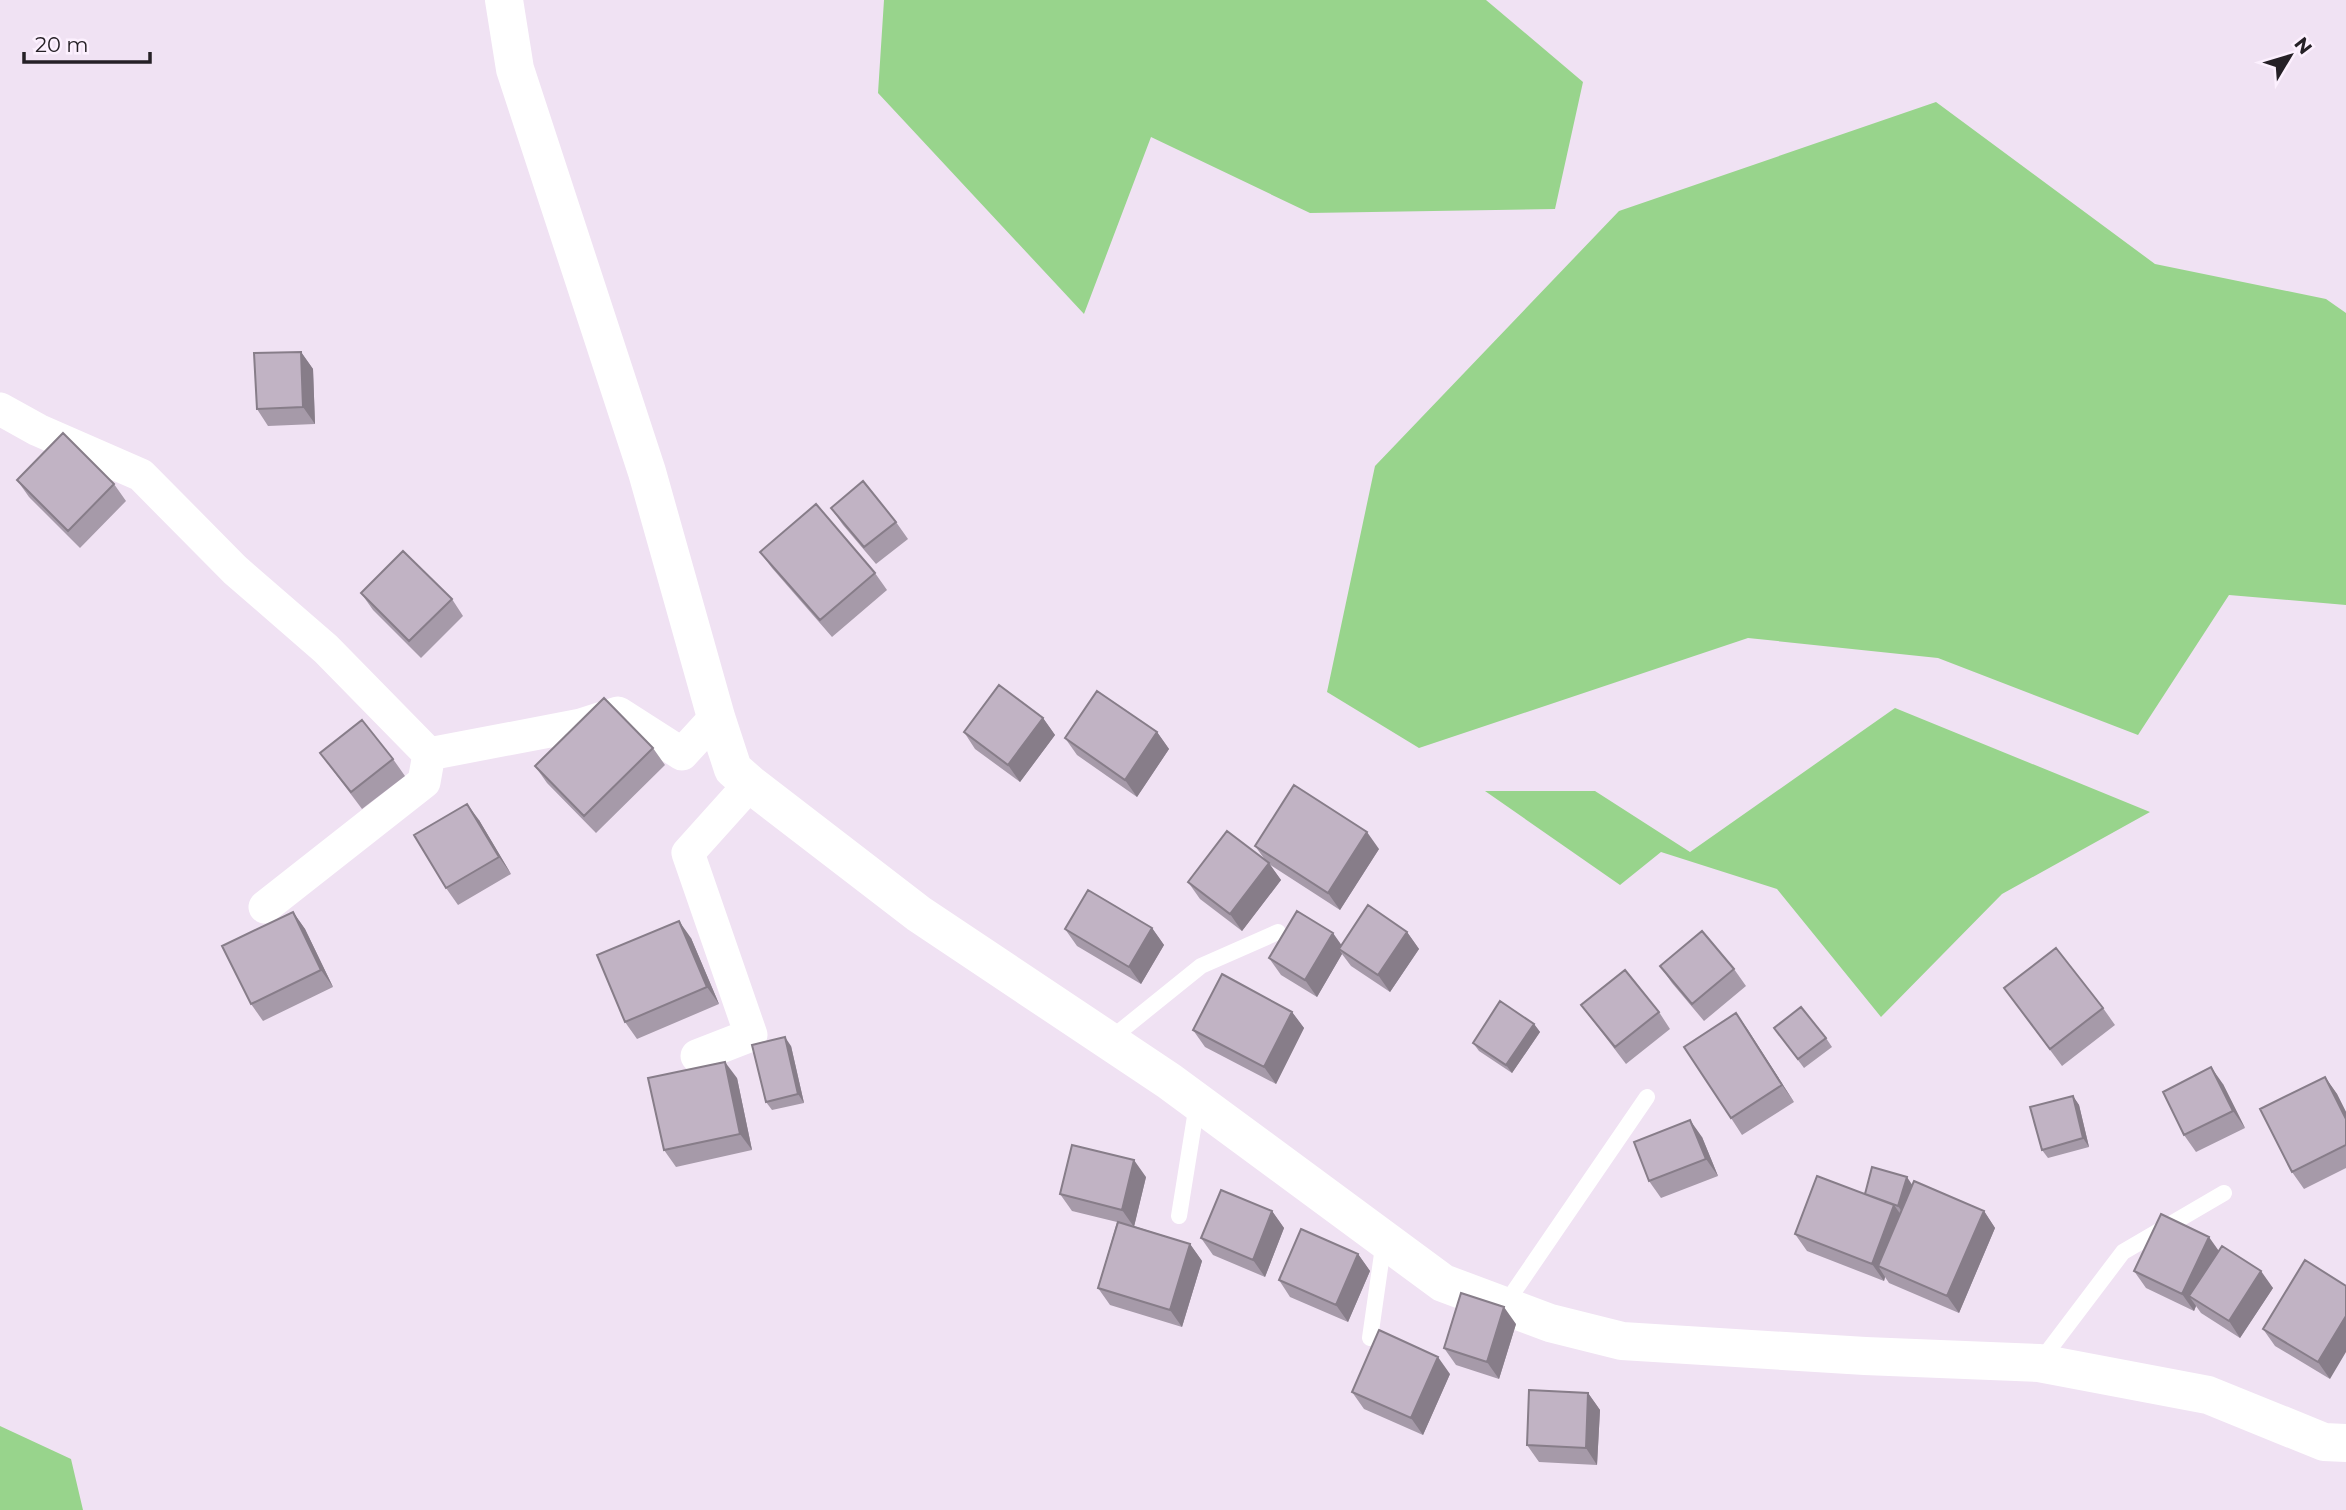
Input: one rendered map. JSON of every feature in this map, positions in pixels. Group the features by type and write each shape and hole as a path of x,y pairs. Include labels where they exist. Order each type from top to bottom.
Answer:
{"street":[{"path":"504,0 515,69 648,472 716,717 733,769 750,784 919,914 1197,1102 1443,1283 1550,1323 1622,1341 1865,1356 2039,1363 2208,1395 2324,1442 2346,1443"},
{"path":"0,409 38,430 141,475 235,570 326,649 429,754"},
{"path":"429,754 581,725 618,713 682,754 716,717"},
{"path":"265,907 424,782 429,754"},
{"path":"697,1056 751,1035 688,853 750,784"}],"lane":[{"path":"1108,1041 1201,967 1278,932"},
{"path":"1503,1306 1647,1097"},
{"path":"1179,1216 1197,1102"},
{"path":"2039,1363 2123,1252 2224,1193"},
{"path":"1370,1338 1384,1239"}],"green space":[{"path":"884,0 1486,0 1583,82 1555,209 1310,213 1151,137 1084,314 878,93"},
{"path":"1936,102 2155,264 2326,299 2346,313 2346,605 2229,595 2138,735 1938,658 1748,638 1419,748 1327,692 1375,466 1619,211"},
{"path":"1895,708 2150,812 2002,894 1881,1017 1777,889 1661,852 1620,885 1485,791 1595,791 1690,852"},
{"path":"0,1426 71,1459 83,1510 0,1510"}],"building":[{"path":"301,352 303,407 257,409 254,353"},
{"path":"63,433 114,484 68,531 17,480"},
{"path":"863,481 896,522 864,547 831,508"},
{"path":"816,504 875,573 820,620 760,552"},
{"path":"403,551 452,599 409,641 361,593"},
{"path":"999,685 1043,718 1008,765 964,732"},
{"path":"1097,691 1157,732 1125,780 1065,738"},
{"path":"604,698 653,748 584,816 535,766"},
{"path":"362,720 393,759 351,792 320,753"},
{"path":"1294,785 1367,832 1328,893 1255,846"},
{"path":"467,804 499,857 446,888 414,835"},
{"path":"1227,831 1269,863 1230,914 1188,882"},
{"path":"1088,890 1152,928 1129,967 1065,929"},
{"path":"1368,905 1407,932 1378,975 1339,949"},
{"path":"1297,911 1333,933 1305,980 1269,958"},
{"path":"293,912 321,970 251,1004 222,946"},
{"path":"679,921 707,987 625,1022 597,955"},
{"path":"1702,931 1734,969 1692,1004 1660,966"},
{"path":"2056,948 2103,1008 2050,1049 2004,988"},
{"path":"1625,970 1659,1012 1615,1047 1581,1005"},
{"path":"1222,974 1292,1012 1264,1067 1193,1030"},
{"path":"1500,1001 1534,1024 1506,1065 1473,1043"},
{"path":"1801,1007 1826,1038 1798,1059 1774,1028"},
{"path":"1736,1013 1782,1085 1731,1118 1684,1047"},
{"path":"785,1037 798,1094 766,1102 752,1045"},
{"path":"725,1062 740,1134 664,1150 648,1078"},
{"path":"2211,1067 2233,1111 2184,1135 2163,1092"},
{"path":"2325,1077 2346,1119 2346,1145 2292,1172 2260,1109"},
{"path":"2073,1096 2083,1138 2042,1150 2030,1107"},
{"path":"1690,1120 1706,1159 1649,1181 1634,1142"},
{"path":"1072,1145 1134,1160 1122,1210 1060,1194"},
{"path":"1872,1167 1907,1177 1898,1206 1865,1194"},
{"path":"1817,1176 1894,1205 1872,1264 1795,1234"},
{"path":"1914,1181 1984,1211 1947,1296 1878,1266"},
{"path":"1221,1190 1272,1211 1253,1260 1201,1238"},
{"path":"2161,1214 2209,1237 2182,1294 2134,1271"},
{"path":"1118,1222 1190,1244 1170,1310 1098,1288"},
{"path":"1301,1229 1358,1254 1336,1305 1279,1280"},
{"path":"2222,1246 2261,1271 2229,1321 2189,1296"},
{"path":"2305,1260 2346,1286 2346,1316 2318,1362 2263,1329"},
{"path":"1461,1293 1504,1307 1487,1362 1444,1348"},
{"path":"1379,1330 1438,1357 1411,1418 1352,1392"},
{"path":"1529,1390 1588,1393 1586,1448 1527,1445"}]}
